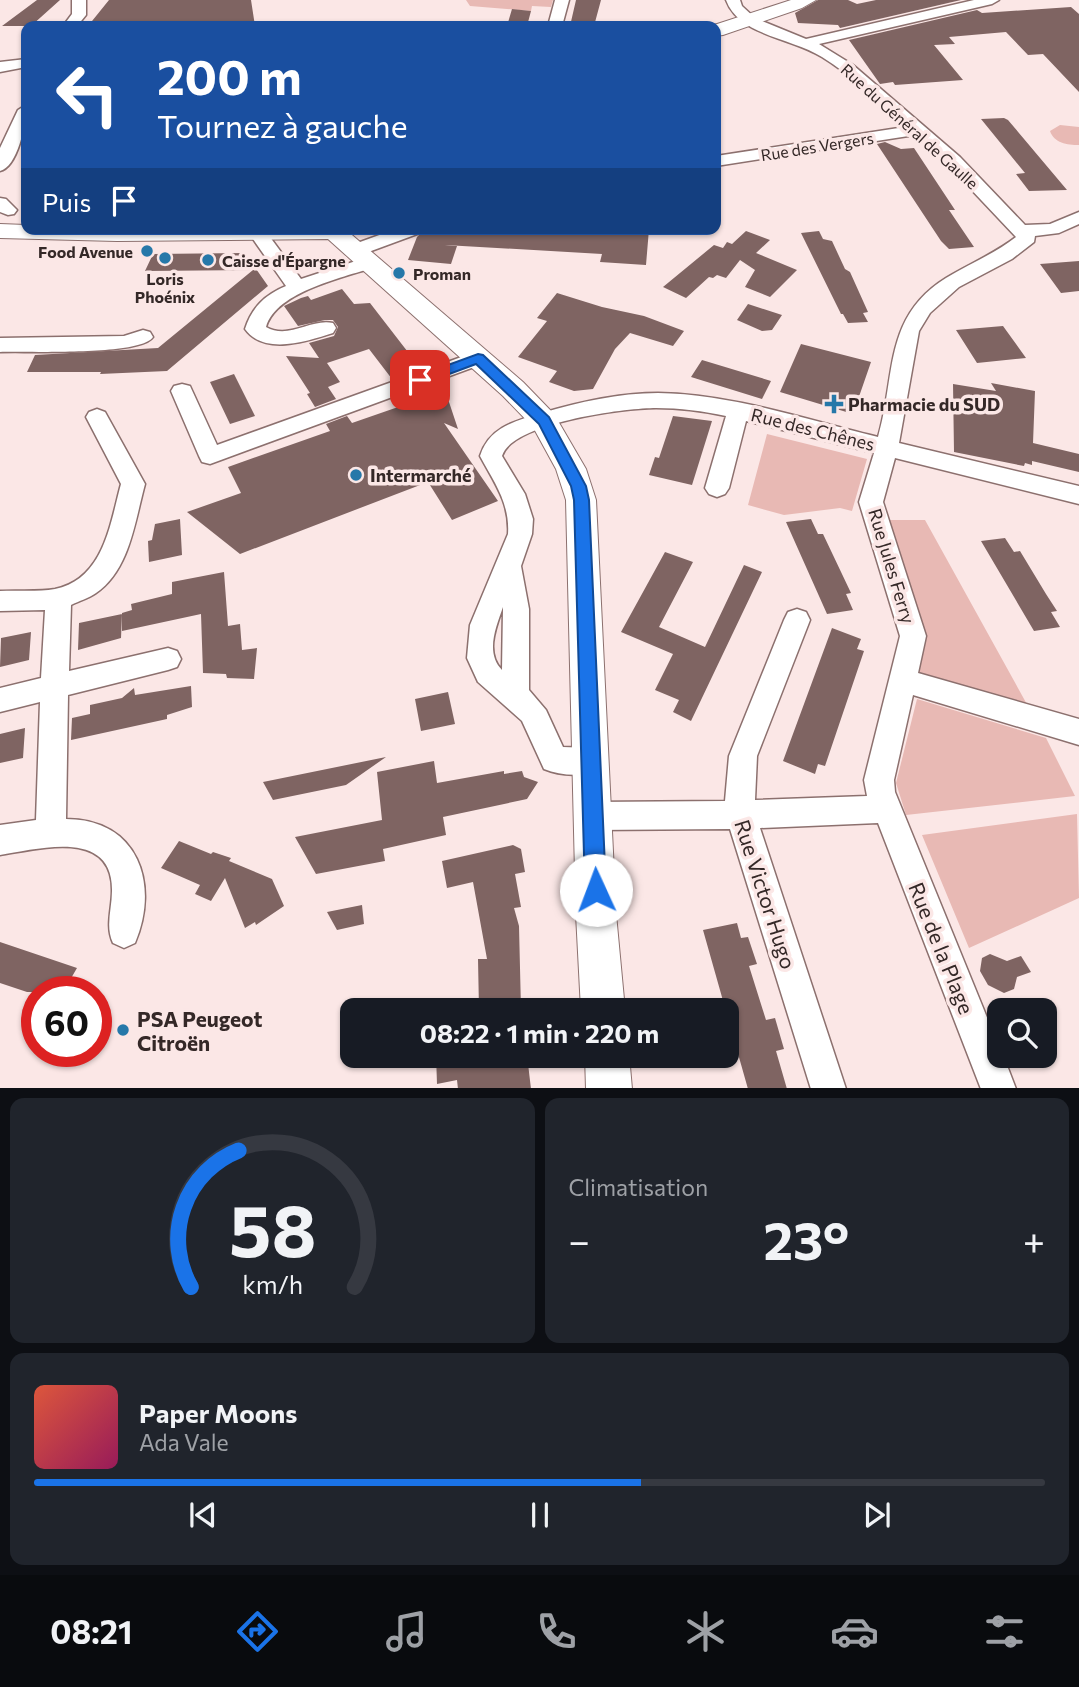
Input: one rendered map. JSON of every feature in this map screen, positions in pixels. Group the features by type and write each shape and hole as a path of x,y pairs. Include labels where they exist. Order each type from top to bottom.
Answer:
{"main road":[{"path":"721,29 807,0"},
{"path":"721,39 747,27 750,21"},
{"path":"3,215 21,218"},
{"path":"336,235 478,358 544,421 570,466 581,500 602,998"},
{"path":"608,1068 609,1088"}],"street":[{"path":"74,21 79,15 79,0"},
{"path":"556,21 562,0"},
{"path":"733,0 736,8 750,21"},
{"path":"807,43 992,0"},
{"name":"Rue du Général de Gaulle","path":"750,21 807,43 848,68 954,161 1021,231"},
{"path":"0,67 21,65"},
{"path":"0,166 21,121"},
{"name":"Rue des Vergers","path":"721,160 918,131"},
{"path":"1021,231 1053,229 1079,217"},
{"name":"Rue Jules Ferry","path":"884,809 878,780 913,636 871,502 887,447 909,331 923,309 952,283 1005,255 1027,238 1021,231"},
{"path":"259,235 297,288"},
{"path":"326,328 292,336 268,336 255,329 259,313 273,300 403,235"},
{"path":"273,300 292,336"},
{"path":"0,345 126,343 143,337"},
{"path":"182,391 210,456 478,358"},
{"name":"Rue des Chênes","path":"508,563 520,532 521,519 518,505 491,456 499,439 544,421 629,402 650,401 738,411 1079,495"},
{"path":"717,488 738,411"},
{"path":"0,601 58,599 87,586 106,568 117,543 133,484 97,417"},
{"path":"508,563 516,609 515,697"},
{"path":"508,563 482,630 479,653 487,673 529,708 554,760 591,761"},
{"path":"51,834 58,599"},
{"name":"Rue Victor Hugo","path":"797,620 743,756 739,815 754,851 829,1088"},
{"path":"0,700 54,689 168,659"},
{"path":"902,680 1079,732"},
{"path":"593,816 739,815 884,809"},
{"name":"Rue de la Plage","path":"884,809 897,833 999,1088"},
{"path":"0,841 83,833 104,839 118,852 127,878 124,932"}],"shaded area":[{"path":"466,0 553,0 551,7 532,6 531,11 470,6"},
{"path":"1060,125 1079,127 1079,145 1066,144 1052,135 1050,131"},
{"path":"767,434 867,459 852,511 840,508 784,515 748,505"},
{"path":"884,520 925,520 1029,708 912,673"},
{"path":"917,699 1046,738 1075,796 906,815 896,783"},
{"path":"1077,814 1079,898 969,948 922,835"}],"building":[{"path":"37,0 60,0 37,21 21,21 21,26 2,26"},
{"path":"109,0 251,0 254,21 92,21"},
{"path":"576,0 601,0 595,21 571,21"},
{"path":"818,0 848,0 857,4 876,0 961,0 840,28 838,25 798,23 795,13"},
{"path":"1071,7 1079,14 1079,92 1043,54 1028,55 1006,32 949,37 955,44 934,45 963,80 895,85 893,82 880,84 849,40 977,10 982,13"},
{"path":"512,9 531,11 528,21 508,21"},
{"path":"1004,118 1067,190 1029,191 1016,174 1025,173 981,119"},
{"path":"885,142 901,149 914,148 955,210 949,210 974,247 949,249 941,241 877,144"},
{"path":"746,231 770,240 756,253 797,270 770,297 745,287 755,270 740,260 726,278 717,275 709,277 686,298 663,287 714,245 723,248 727,242 732,244"},
{"path":"819,231 823,239 832,241 845,269 850,272 868,312 863,313 868,322 848,323 841,314 801,233"},
{"path":"648,235 646,265 600,262 602,254 445,245 457,246 451,264 408,260 417,237"},
{"path":"245,253 268,286 167,371 100,374 101,372 27,372 35,355 158,348 253,270 145,271 153,254"},
{"path":"1079,261 1079,291 1061,293 1040,264"},
{"path":"342,289 354,304 370,303 421,369 392,379 369,349 327,363 340,382 328,387 336,399 315,407 307,394 310,393 286,356 319,358 309,343 334,336 338,327 333,320 298,326 284,306 301,298 308,296 311,300"},
{"path":"557,293 644,316 684,331 673,346 630,333 615,349 593,389 574,391 549,382 557,371 518,357 547,321 537,318"},
{"path":"748,304 782,315 772,330 762,331 737,320"},
{"path":"1003,326 1026,358 977,363 956,330"},
{"path":"801,344 871,362 853,414 780,392"},
{"path":"702,360 771,381 762,399 691,377"},
{"path":"234,374 255,416 230,424 210,382"},
{"name":"Intermarché","path":"442,381 458,429 444,423 498,501 452,520 428,482 240,554 187,512 241,493 228,467 330,431 326,424 347,416 352,423 401,406 396,398"},
{"path":"991,383 1035,391 1033,443 1079,454 1079,472 1032,461 1032,465 1025,463 1024,466 954,452 953,384 996,391"},
{"path":"673,416 712,421 692,485 649,475 655,457 659,458"},
{"path":"180,519 182,555 149,562 148,541 152,540 155,524"},
{"path":"811,519 818,534 823,534 851,593 846,594 853,610 827,614 786,522"},
{"path":"1005,538 1014,552 1020,551 1057,611 1051,612 1060,627 1034,631 981,541"},
{"path":"665,552 693,562 659,627 705,647 744,565 762,572 691,721 673,712 679,700 655,690 673,654 621,632"},
{"path":"224,572 228,626 240,624 242,650 257,648 254,679 227,678 226,674 203,673 201,614 122,631 122,613 132,610 131,604 172,594 172,582"},
{"path":"122,614 121,638 78,650 79,623"},
{"path":"832,628 861,639 857,649 864,651 825,766 818,764 815,774 783,761"},
{"path":"31,632 29,660 0,667 1,638"},
{"path":"191,686 192,707 167,715 167,719 71,740 72,718 90,714 90,705 122,698 134,688 135,695"},
{"path":"448,692 455,724 421,731 415,699"},
{"path":"25,728 23,758 0,763 0,734"},
{"path":"386,757 346,785 273,800 263,782"},
{"path":"434,761 437,783 504,771 504,774 522,771 524,777 538,782 527,799 443,817 446,835 383,849 385,861 316,874 295,837 382,820 377,772"},
{"path":"179,841 211,854 213,852 231,858 229,861 272,879 284,906 256,925 255,922 245,928 225,878 211,901 195,894 200,885 161,868"},
{"path":"513,845 521,849 525,872 515,874 521,907 514,908 519,926 521,998 479,998 478,959 487,959 473,882 447,888 442,861"},
{"path":"362,905 364,924 337,930 327,912"},
{"path":"737,923 741,938 748,937 757,964 749,966 766,1020 775,1018 784,1049 776,1051 787,1088 748,1088 739,1057 739,998 722,998 703,930"},
{"path":"0,942 77,968 72,976 21,976 21,990 0,983"},
{"path":"990,954 1007,961 1021,956 1031,972 1017,977 1014,989 1004,993 988,985 980,971 982,958"},
{"path":"436,1068 529,1068 531,1088 458,1088 457,1080 437,1084"}],"place":[{"name":"Food Avenue","path":"147,251"},
{"name":"Loris Phoénix","path":"165,258"},
{"name":"Caisse d'Épargne","path":"208,260"},
{"name":"Proman","path":"399,273"},
{"name":"Pharmacie du SUD","path":"834,404"},
{"name":"Intermarché","path":"356,475"},
{"name":"PSA Peugeot Citroën","path":"123,1030"}],"route":[{"path":"420,380 478,358 544,421 570,466 578,486 581,500 596,890"}]}
